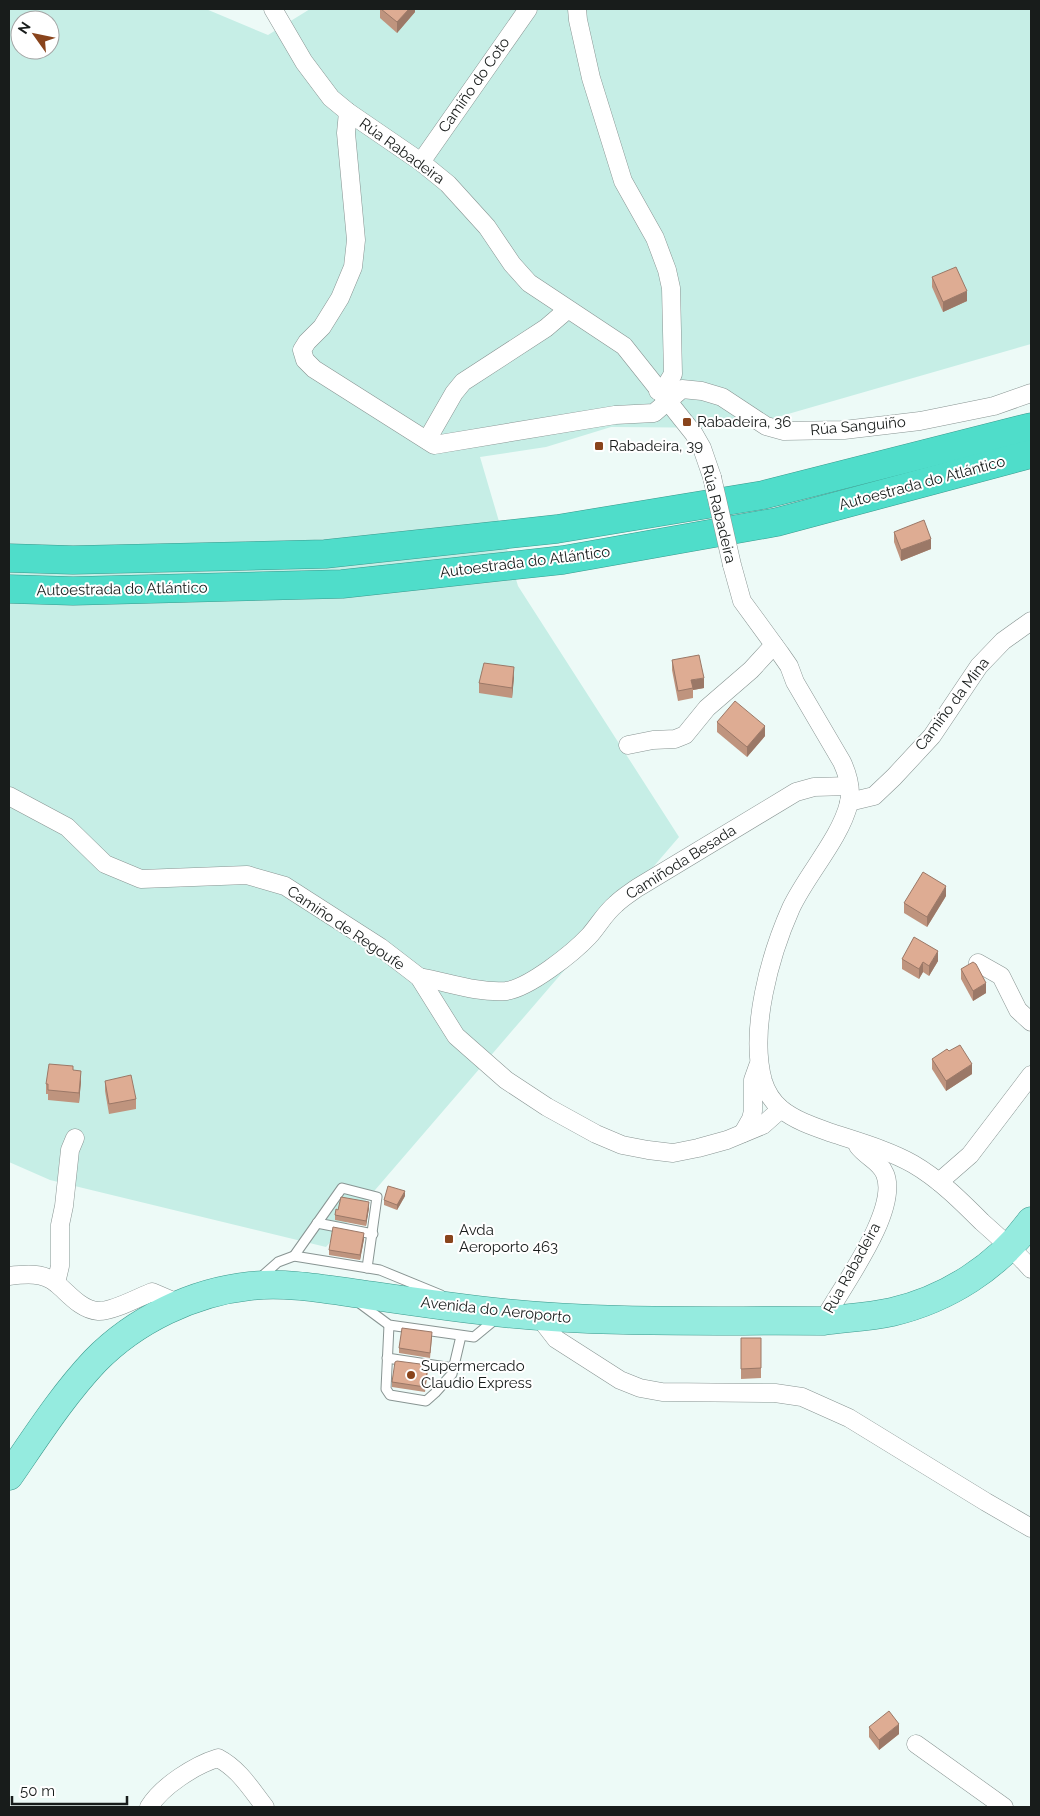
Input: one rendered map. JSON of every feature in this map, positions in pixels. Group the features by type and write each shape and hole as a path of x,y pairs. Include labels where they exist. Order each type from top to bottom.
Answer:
{"highway":[{"name":"Autoestrada do Atlántico","path":"9,558 73,560 325,554 557,529 763,495 1031,427"},
{"name":"Autoestrada do Atlántico","path":"9,589 73,591 342,584 563,560 777,522 1031,454"}],"main road":[{"name":"Avenida do Aeroporto","path":"9,1476 67,1394 96,1360 112,1345 152,1318 180,1304 226,1289 252,1286 300,1286 539,1317 823,1321 892,1312 948,1292 985,1269 1010,1246 1031,1220"}],"street":[{"name":"Rúa Rabadeira","path":"273,9 279,16 291,42 331,98 348,112 421,162 448,184 487,227 520,275 540,292 624,346 694,434 702,448 712,477 742,601 789,666 794,682 842,762 848,776 849,794 842,820 798,894 770,967 761,1005 759,1039 763,1081 775,1103 792,1116 811,1126 902,1159 939,1182 1010,1246 1031,1269"},
{"name":"Camiño do Coto","path":"421,162 528,9"},
{"path":"348,112 346,133 356,240 353,267 340,298 322,327 302,350 305,360 314,369 434,445 615,415 654,413 673,374 671,288 655,238 623,181 591,78 577,9"},
{"path":"427,440 454,393 463,382 546,328 567,310"},
{"name":"Rúa Sanguiño","path":"663,397 673,396 682,389 702,391 722,397 766,426 784,431 844,430 920,420 985,408 1031,393"},
{"name":"Camiño da Mina","path":"849,794 874,796 894,777 932,736 978,666 1003,641 1031,621"},
{"path":"628,745 652,740 675,739 685,735 707,708 751,670 774,645"},
{"name":"Camiñoda Besada","path":"419,977 448,982 474,990 508,990 530,982 561,960 589,936 615,904 637,888 796,792 814,787 849,794"},
{"name":"Camiño de Regoufe","path":"9,796 66,827 104,864 141,879 247,875 285,886 380,947 419,977 456,1036 506,1080 547,1107 596,1134 622,1145 673,1153 698,1148 727,1140 763,1125 781,1109"},
{"path":"978,963 1001,976 1018,1010 1031,1022"},
{"name":"Rúa Rabadeira","path":"743,1133 753,1111 753,1080 760,1061"},
{"path":"939,1182 970,1155 1031,1075"},
{"path":"56,1283 60,1266 60,1225 70,1150 75,1138"},
{"name":"Rúa Rabadeira","path":"823,1321 872,1241 885,1203 887,1183 882,1167 862,1151 853,1140"},
{"path":"9,1276 29,1274 44,1277 56,1283 64,1292 80,1304 98,1311 118,1306 152,1292 180,1304"},
{"path":"539,1317 556,1339 620,1380 640,1388 662,1392 775,1393 802,1397 829,1408 849,1418 1031,1528"},
{"path":"916,1744 1004,1807"},
{"path":"149,1807 164,1788 207,1761 218,1758 227,1762 240,1774 265,1807"}],"lane":[{"path":"294,1256 342,1188 377,1198 368,1268"},
{"path":"317,1224 373,1234"},
{"path":"252,1286 278,1262 294,1256 380,1270 432,1290 470,1309"},
{"path":"343,1292 389,1325 474,1338 503,1313"},
{"path":"389,1325 386,1389 390,1395 426,1401 452,1374 461,1336"},
{"path":"387,1358 453,1368"}],"green space":[{"path":"9,9 206,9 268,35 310,9 1031,9 1031,344 739,428 611,427 546,447 480,457 518,586 679,837 326,1247 50,1180 9,1162"}],"building":[{"path":"381,9 409,9 397,22"},
{"path":"956,267 967,291 943,302 932,277"},
{"path":"924,520 931,539 901,550 894,532"},
{"path":"699,655 704,678 691,680 693,688 678,691 672,660"},
{"path":"484,663 514,667 512,688 479,683"},
{"path":"735,701 765,726 747,747 717,722"},
{"path":"923,872 946,886 927,917 904,903"},
{"path":"914,937 938,951 929,966 923,962 919,969 902,959"},
{"path":"973,962 986,983 973,991 961,969"},
{"path":"960,1045 972,1064 946,1081 932,1059 947,1049 949,1051"},
{"path":"49,1064 73,1066 73,1070 81,1071 79,1093 48,1090 48,1084 46,1084"},
{"path":"131,1075 136,1099 109,1104 105,1081"},
{"path":"388,1186 405,1191 397,1205 384,1200"},
{"path":"341,1197 369,1202 366,1221 335,1215"},
{"path":"333,1227 364,1233 360,1255 329,1250"},
{"path":"402,1328 432,1332 430,1353 399,1348"},
{"path":"741,1338 761,1338 761,1368 741,1369"},
{"path":"395,1362 428,1365 425,1387 392,1382"},
{"path":"889,1711 899,1724 879,1740 869,1727"}],"place":[{"name":"Rabadeira, 36","path":"687,422"},
{"name":"Rabadeira, 39","path":"599,446"},
{"name":"Avda Aeroporto 463","path":"449,1239"},
{"name":"Supermercado Claudio Express","path":"411,1375"}]}
